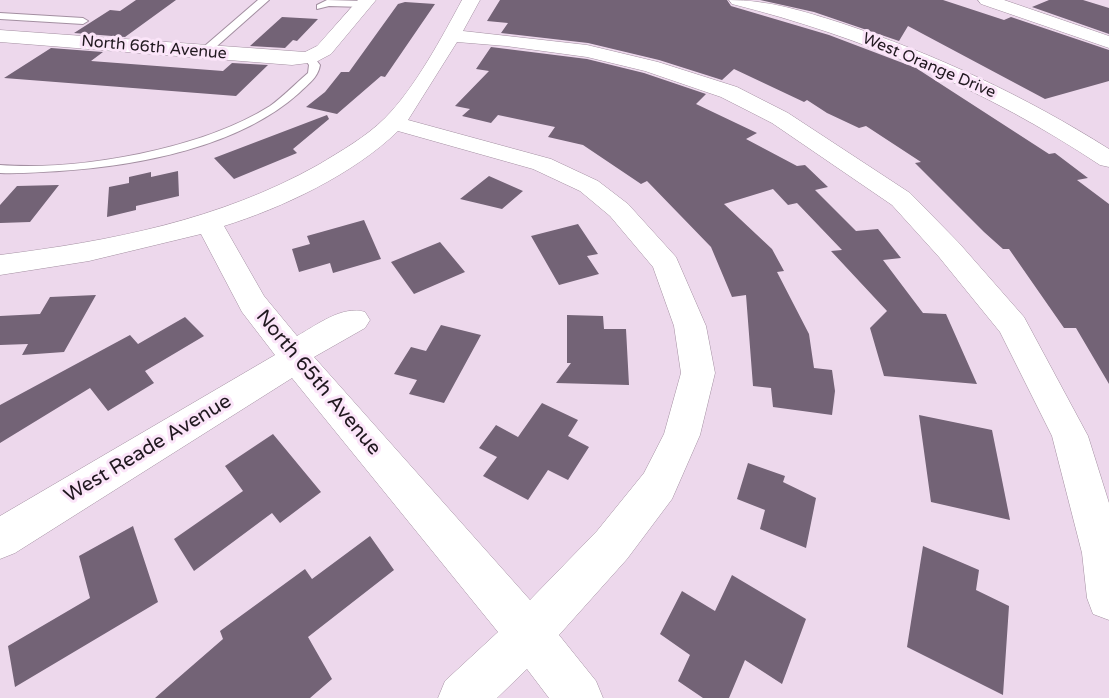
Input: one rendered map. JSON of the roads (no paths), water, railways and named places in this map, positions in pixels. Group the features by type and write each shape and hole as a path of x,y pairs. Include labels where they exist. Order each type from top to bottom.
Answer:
{"street":[{"path":"0,265 127,244 208,222 254,206 315,178 360,150 393,123 452,36 471,0"},
{"name":"West Orange Drive","path":"738,0 851,33 927,62 1024,108 1109,160"},
{"path":"987,0 1109,42"},
{"path":"309,58 324,50 365,2"},
{"name":"North 66th Avenue","path":"0,36 292,59 309,58"},
{"path":"452,36 506,40 587,51 651,66 729,92 780,118 901,199 949,250 1013,325 1070,436 1103,553 1109,598"},
{"path":"393,123 542,164 589,186 619,210 666,264 690,326 698,373 682,435 658,486 612,545 529,634 462,698"},
{"name":"North 65th Avenue","path":"208,222 253,304 294,357 529,634 579,698"},
{"name":"West Reade Avenue","path":"0,539 354,320"}],"lane":[{"path":"204,52 264,0"},
{"path":"326,3 365,2"},
{"path":"0,16 83,21"},
{"path":"0,169 104,164 175,149 250,122 276,107 313,74 315,65 309,58"}]}
